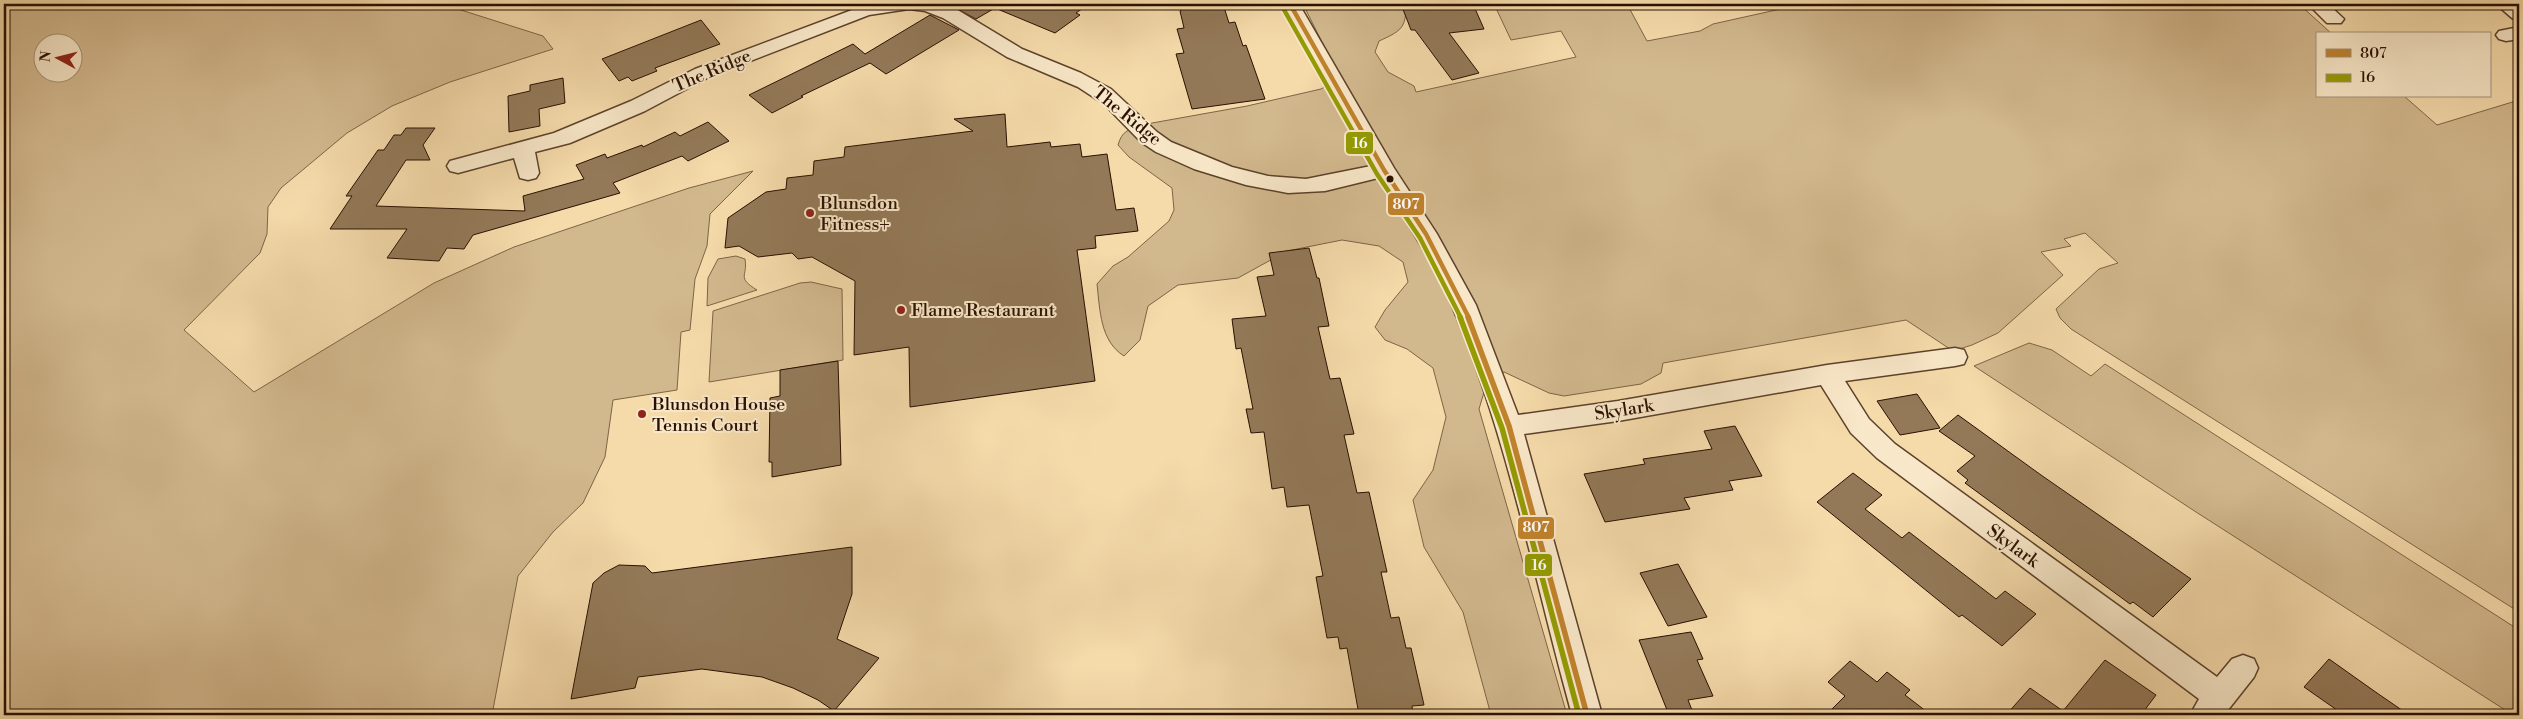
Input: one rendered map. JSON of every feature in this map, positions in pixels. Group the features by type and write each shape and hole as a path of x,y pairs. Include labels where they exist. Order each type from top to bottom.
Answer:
{"street":[{"name":"The Ridge","path":"458,166 524,150 600,123 702,73 854,14 876,7 904,4"},
{"name":"The Ridge","path":"913,4 934,6 953,14 988,38 1016,54 1092,86 1119,105 1155,140 1176,153 1209,166 1259,181 1292,186 1323,184 1384,170"},
{"path":"1290,4 1384,170 1426,234 1464,305 1509,426 1587,715"},
{"path":"2317,4 2334,19"},
{"path":"2505,4 2519,14"},
{"path":"524,150 528,173"},
{"name":"Skylark","path":"1509,426 1618,411 1827,374 1955,357"},
{"name":"Skylark","path":"1827,374 1860,426 1886,451 2212,706 2243,668"}],"shaded area":[{"path":"4,4 442,4 543,36 553,49 450,82 392,106 347,133 281,188 268,207 267,234 260,253 184,330 254,392 434,283 514,247 689,188 753,171 710,214 707,246 695,279 690,330 681,332 677,390 613,400 605,457 583,503 553,532 518,576 492,715 4,715"},
{"path":"1303,4 1405,4 1405,19 1401,28 1379,41 1375,52 1388,72 1414,86 1416,92 1576,57 1561,31 1511,40 1494,4 1627,4 1647,41 1700,31 1713,24 1803,4 2299,4 2330,32 2316,32 2316,98 2406,98 2437,125 2519,100 2519,612 2071,329 2060,318 2056,309 2099,269 2118,263 2085,233 2064,239 2071,246 2041,252 2063,275 1998,333 1953,351 1906,320 1663,363 1661,373 1641,384 1564,396 1549,393 1504,372 1488,379 1479,409 1567,715 1491,715 1463,612 1424,547 1413,500 1433,470 1446,417 1433,368 1407,349 1385,340 1375,327 1385,310 1408,282 1403,262 1379,246 1342,240 1287,251 1238,278 1178,285 1148,306 1140,340 1124,356 1110,342 1103,324 1097,284 1113,266 1128,257 1169,221 1174,210 1172,188 1129,157 1118,145 1121,137 1129,130 1141,125 1247,106 1321,89 1337,80 1337,72"},
{"path":"736,256 745,259 745,279 757,290 707,306 708,278 718,259"},
{"path":"811,282 842,289 843,360 709,382 713,311 800,283"},
{"path":"2029,343 2052,350 2091,376 2105,364 2519,630 2519,715 2513,715 2196,512 1974,366"}],"building":[{"path":"948,4 1089,4 1076,13 1080,15 1055,33 995,8 976,19"},
{"path":"1190,4 1223,4 1229,23 1235,22 1243,46 1246,45 1265,99 1192,109 1176,54 1184,53 1177,29 1184,28 1180,11"},
{"path":"1401,4 1473,4 1484,29 1449,33 1479,73 1452,80 1415,30 1411,30"},
{"path":"930,15 959,30 886,74 870,63 801,96 803,97 772,113 749,95 853,44 865,54"},
{"path":"701,20 720,44 655,68 657,71 632,81 628,77 619,81 602,59"},
{"path":"563,78 565,103 539,109 540,126 509,132 508,96 530,91 530,85"},
{"path":"1005,114 1007,147 1050,142 1051,147 1080,144 1082,157 1107,154 1116,210 1134,208 1138,231 1095,236 1096,248 1077,250 1095,381 910,407 909,347 854,355 855,281 812,257 798,259 792,253 758,257 739,246 725,248 728,218 766,192 786,189 787,178 813,175 814,161 844,157 845,147 973,131 954,119"},
{"path":"708,122 729,141 688,161 682,156 613,183 620,193 473,235 464,249 447,248 439,261 387,258 407,229 330,229 352,196 346,196 378,150 384,150 394,135 401,135 406,128 435,128 423,145 430,160 406,160 376,206 525,211 523,196 584,179 576,165 605,154 607,158 642,145 643,147 675,132 680,136"},
{"path":"1309,248 1317,278 1319,278 1329,326 1318,327 1330,379 1340,378 1354,434 1344,435 1357,493 1369,492 1387,572 1381,572 1391,618 1399,617 1406,648 1411,648 1424,705 1412,706 1413,715 1359,715 1347,648 1340,649 1338,637 1327,638 1316,577 1323,576 1309,505 1287,507 1284,487 1272,489 1264,432 1251,433 1246,409 1253,409 1241,348 1236,349 1232,319 1266,316 1257,277 1274,275 1269,253"},
{"path":"838,361 841,465 772,477 772,462 769,462 770,398 780,396 780,370"},
{"path":"1917,394 1940,428 1900,435 1877,401"},
{"path":"1958,415 2191,579 2153,617 2133,602 2130,604 1965,483 1968,480 1957,471 1975,456 1939,431"},
{"path":"1735,426 1762,476 1729,481 1733,490 1684,498 1690,509 1605,522 1584,474 1645,464 1643,459 1712,449 1704,431"},
{"path":"1853,473 1882,495 1865,509 1902,538 1909,532 1996,599 2005,591 2036,614 2002,646 1962,615 1959,617 1817,502"},
{"path":"852,547 852,594 837,639 879,658 834,711 818,700 793,688 762,677 702,669 638,677 635,688 571,699 593,583 604,573 619,565 645,566 652,573"},
{"path":"1678,564 1707,617 1668,626 1640,573"},
{"path":"1691,632 1703,659 1697,660 1713,696 1688,700 1694,715 1669,715 1639,640"},
{"path":"2329,659 2409,715 2344,715 2304,687"},
{"path":"2105,660 2156,695 2141,715 2006,715 2030,688 2063,711"},
{"path":"1850,661 1877,682 1887,672 1910,690 1905,695 1931,715 1826,715 1845,696 1828,682"}],"transit line":[{"name":"807","path":"1290,4 1384,170 1426,234 1464,305 1509,426 1587,715"},
{"name":"16","path":"1283,8 1377,174 1420,238 1457,308 1502,428 1579,715"}],"place":[{"name":"Blunsdon Fitness+","path":"810,213"},
{"name":"Flame Restaurant","path":"901,310"},
{"name":"Blunsdon House Tennis Court","path":"642,414"}]}
